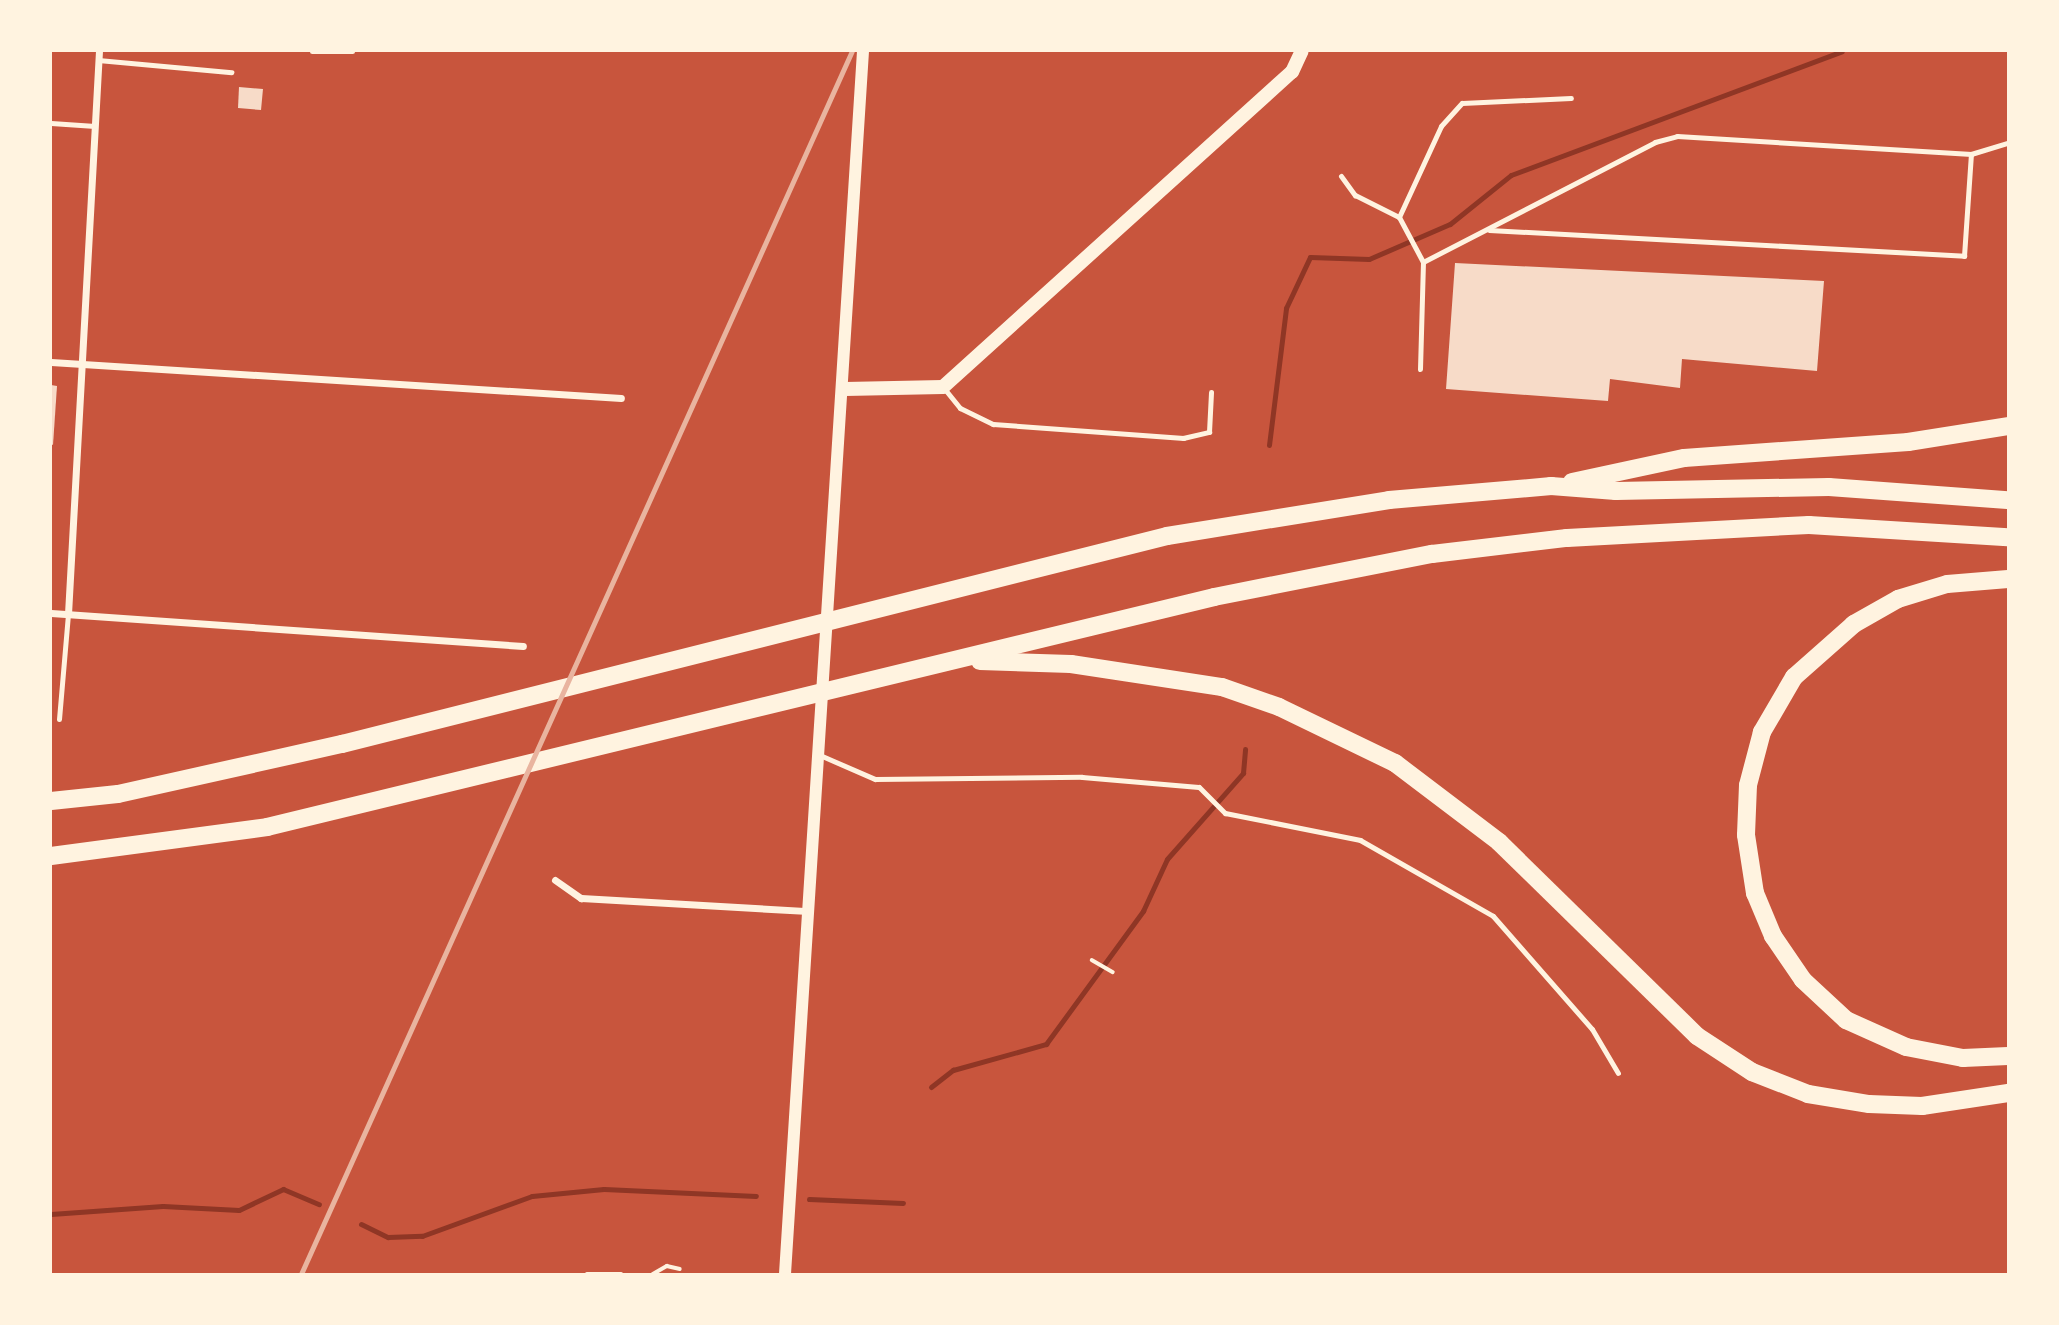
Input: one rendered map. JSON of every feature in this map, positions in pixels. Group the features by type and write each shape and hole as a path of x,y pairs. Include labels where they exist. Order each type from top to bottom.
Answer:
{"highway":[{"path":"51,800 118,794 477,710 1167,536 1389,500 1551,486 1684,458 1908,442 2008,426"},
{"path":"1551,486 1616,491 1829,487 2008,500"},
{"path":"51,856 267,827 1253,589 1500,546 1809,525 2008,537"},
{"path":"2008,579 1947,584 1898,599 1854,624 1794,677 1762,732 1748,785 1746,835 1755,893 1773,936 1802,980 1846,1020 1906,1047 1963,1058 2008,1056"},
{"path":"954,661 1137,672 1222,687 1279,706 1395,763 1447,798 1697,1036 1752,1072 1808,1094 1869,1104 1922,1106 2008,1093"}],"main road":[{"path":"845,389 943,387 1292,72 1302,51"}],"street":[{"path":"68,614 99,51"},
{"path":"785,1274 845,389 863,51"},
{"path":"51,362 621,398"},
{"path":"51,613 523,646"},
{"path":"555,880 581,898 810,911"}],"lane":[{"path":"312,51 352,51"},
{"path":"98,60 231,72"},
{"path":"1399,217 1441,126 1462,103 1571,98"},
{"path":"51,123 95,125"},
{"path":"1423,262 1677,136 1971,153 2008,143"},
{"path":"1486,230 1964,256 1971,153"},
{"path":"1341,176 1355,195 1399,217 1423,262 1420,369"},
{"path":"943,387 960,408 993,424 1183,438 1209,432 1211,392"},
{"path":"59,719 68,614"},
{"path":"821,756 875,779 1082,777 1199,788 1225,813 1360,840 1493,916 1592,1029 1618,1073"}],"path":[{"path":"1092,960 1113,972"},
{"path":"653,1274 667,1266 680,1269"},
{"path":"587,1274 621,1274"}],"building":[{"path":"239,87 263,89 261,110 238,108"},
{"path":"1455,263 1824,281 1817,371 1682,359 1680,388 1610,379 1608,401 1446,389"},
{"path":"51,385 57,386 53,445 51,444"}],"waterway":[{"path":"1269,445 1286,308 1310,257 1369,259 1450,224 1511,175 1842,51"},
{"path":"931,1087 953,1070 1046,1044 1143,911 1167,859 1243,773 1245,749"},
{"path":"51,1214 163,1206 239,1210 283,1189 319,1204"},
{"path":"361,1224 388,1237 422,1236 532,1196 604,1189 756,1196"},
{"path":"809,1199 903,1203"}],"railway":[{"path":"301,1274 852,51"}]}
